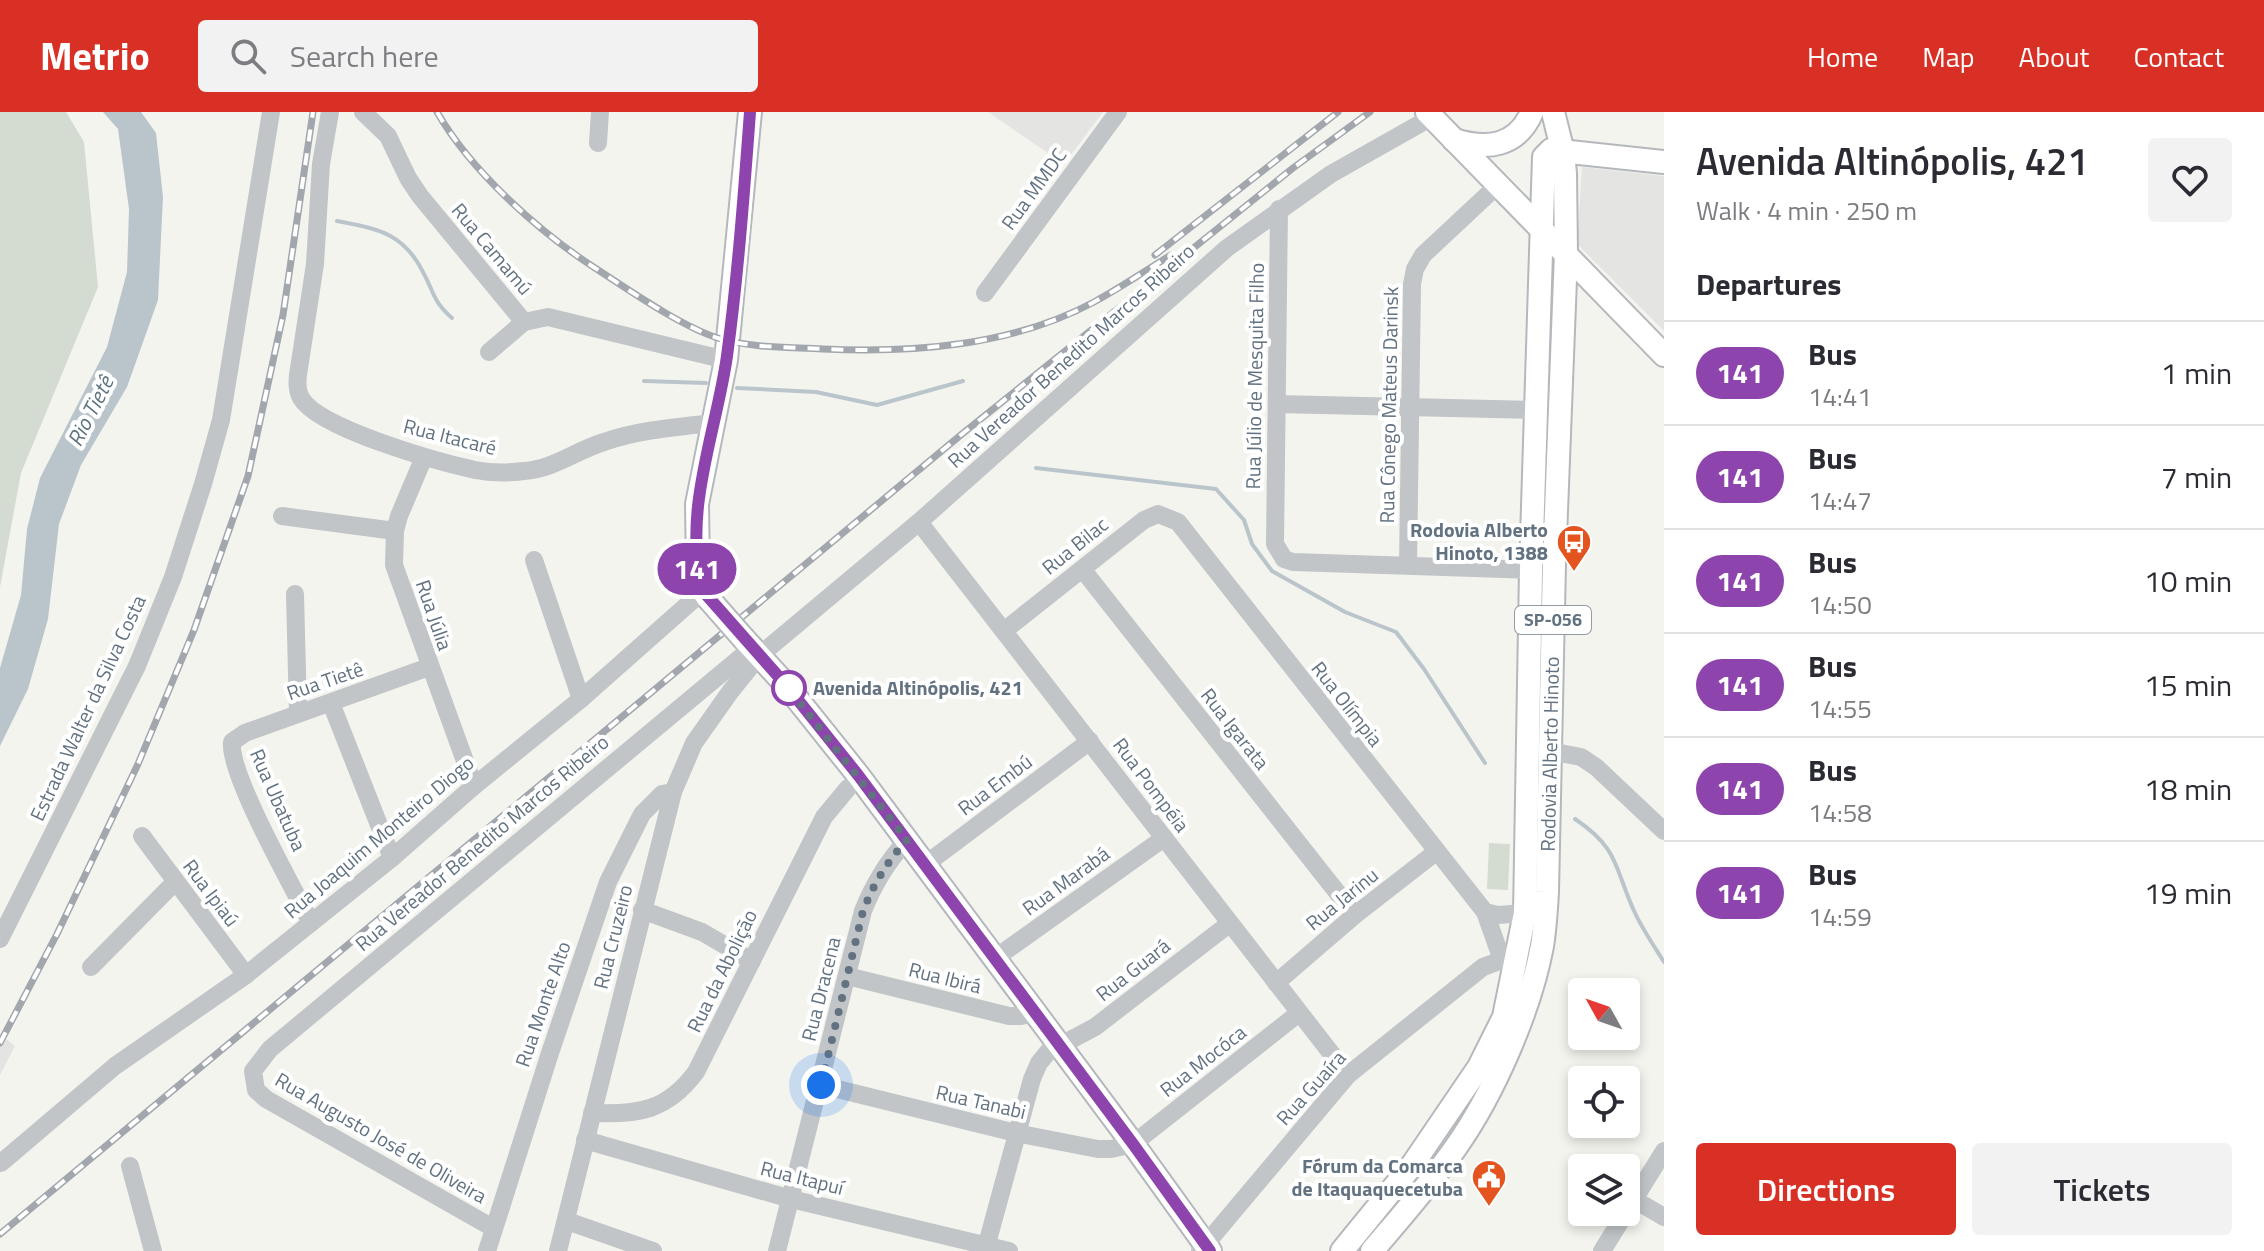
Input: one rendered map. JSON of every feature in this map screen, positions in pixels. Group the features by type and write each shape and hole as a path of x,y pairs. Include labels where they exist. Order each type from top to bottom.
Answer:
{"main road":[{"path":"750,112 726,360 696,522 698,571 705,594 849,764 926,864 1133,1144 1205,1249"},
{"path":"1453,139 1485,148 1519,132 1532,112"},
{"name":"Rodovia Alberto Hinoto","path":"1342,1251 1413,1164 1479,1067 1504,1017 1508,964 1525,913 1536,410 1543,230 1554,154 1553,112"},
{"path":"1429,114 1664,355"},
{"path":"1554,154 1664,162"},
{"name":"Rodovia Alberto Hinoto","path":"1372,1251 1458,1145 1514,1035 1533,986 1543,944 1566,253 1566,190 1554,154"},
{"path":"1349,1251 1366,1223"}],"street":[{"name":"Estrada Walter da Silva Costa","path":"0,939 137,666 173,577 221,420 271,112"},
{"name":"Rua Itacaré","path":"330,112 321,164 315,264 298,375 297,388 302,400 323,416 361,435 424,457 478,470 525,471 547,467 624,436 713,423"},
{"name":"Rua Camamú","path":"363,112 388,136 420,196 524,322 548,317 566,320 726,360"},
{"path":"598,143 600,112"},
{"name":"Rua MMDC","path":"985,293 1118,112"},
{"name":"Rua Vereador Benedito Marcos Ribeiro","path":"253,1081 256,1065 270,1049 752,647 919,522 1190,280 1279,209 1429,114"},
{"name":"Rua Cônego Mateus Darinsk","path":"1408,565 1412,284 1415,269 1423,255 1499,184"},
{"name":"Rua Júlio de Mesquita Filho","path":"1279,209 1275,544 1284,559 1293,562 1408,565"},
{"path":"489,352 524,322"},
{"path":"1277,404 1536,410"},
{"name":"Rua Júlia","path":"424,457 395,531 394,565 474,786"},
{"name":"Rua Bilac","path":"1005,630 1144,520 1158,514 1178,522"},
{"path":"282,516 395,531"},
{"name":"Rua Pompéia","path":"919,522 1348,1075"},
{"name":"Rua Olímpia","path":"1178,522 1485,912 1508,964"},
{"path":"534,560 581,699"},
{"path":"1408,565 1531,570"},
{"name":"Rua Igarata","path":"1083,570 1355,915"},
{"path":"295,594 298,713"},
{"name":"Rua Joaquim Monteiro Diogo","path":"1,1163 115,1066 246,975 392,858 705,594"},
{"name":"Rua Cruzeiro","path":"558,1251 673,792 694,743 730,692 752,647"},
{"name":"Rua Tietê","path":"236,738 429,667"},
{"path":"331,703 392,858"},
{"name":"Rua Ubatuba","path":"236,738 231,748 251,804 311,923"},
{"name":"Rua Embú","path":"926,864 1090,741"},
{"path":"1550,751 1581,757 1596,767 1664,831"},
{"name":"Rua da Abolição","path":"592,1113 626,1115 648,1111 686,1086 696,1072 824,817 848,788"},
{"name":"Rua Monte Alto","path":"487,1251 608,882 642,814 662,794 673,792"},
{"name":"Rua Ipiaú","path":"142,836 246,975"},
{"name":"Rua Marabá","path":"994,959 1164,838"},
{"name":"Rua Dracena","path":"777,1251 863,911 886,863 907,840"},
{"name":"Rua Jarinu","path":"1276,983 1355,915 1436,852"},
{"path":"91,967 175,882"},
{"path":"642,910 702,932 752,961"},
{"path":"1485,912 1525,913"},
{"name":"Rua Guará","path":"1059,1045 1095,1027 1229,924"},
{"name":"Rua Guaíra","path":"1205,1249 1348,1075 1471,975 1483,967 1508,964"},
{"name":"Rua Ibirá","path":"847,976 1009,1016 1034,1013"},
{"name":"Rua Mocóca","path":"1133,1144 1299,1013"},
{"path":"985,1248 1016,1133 1039,1063 1059,1045"},
{"name":"Rua Augusto José de Oliveira","path":"253,1081 256,1090 266,1099 493,1228"},
{"name":"Rua Tanabi","path":"821,1085 1016,1133 1098,1149 1133,1144"},
{"name":"Rua Itapuí","path":"585,1140 791,1199 985,1248 1009,1251"},
{"path":"1640,1192 1664,1151"},
{"path":"130,1166 153,1251"},
{"path":"1640,1203 1664,1217"},
{"path":"567,1221 653,1251"},
{"path":"1602,1251 1618,1226"}],"shaded area":[{"path":"0,112 66,112 84,142 98,287 21,473 0,587"},
{"path":"988,112 1103,112 1064,164"},
{"path":"1582,167 1664,176 1664,331 1577,244"},
{"path":"1489,843 1510,844 1508,890 1487,889"},
{"path":"0,1034 15,1046 0,1075"}],"water":[{"name":"Rio Tietê","path":"103,112 141,112 156,133 163,197 158,300 127,387 81,465 59,524 48,619 28,689 0,746 0,668 21,595 27,529 40,478 107,347 127,272 129,209 118,129"}],"waterway":[{"path":"337,221 377,230 398,240 415,259 437,301 452,318"},
{"path":"644,381 706,383"},
{"path":"737,388 816,392 877,405 963,381"},
{"path":"1036,468 1216,489 1244,520 1252,544 1272,571 1345,612 1396,632 1485,763"},
{"path":"1575,819 1608,850 1638,919 1664,962"}],"railway":[{"path":"0,1043 57,934 138,764 194,630 248,476 283,315 313,112"},
{"path":"437,112 487,178 551,236 673,318 706,334 733,342 857,350 962,344 1063,317 1104,297 1171,255"},
{"path":"1155,255 1338,112"},
{"path":"0,1234 962,434 1293,168 1370,112"}],"bus line":[{"name":"141","path":"750,112 726,360 697,504 696,545 703,591 786,685 858,775 1210,1251"}],"place":[{"name":"Rodovia Alberto Hinoto, 1388","path":"1574,573"},
{"name":"Avenida Altinópolis, 421","path":"789,688"},
{"name":"Fórum da Comarca de Itaquaquecetuba","path":"1489,1208"}],"route":[{"path":"789,688 786,685 907,840 886,863 863,911 821,1085"}]}
